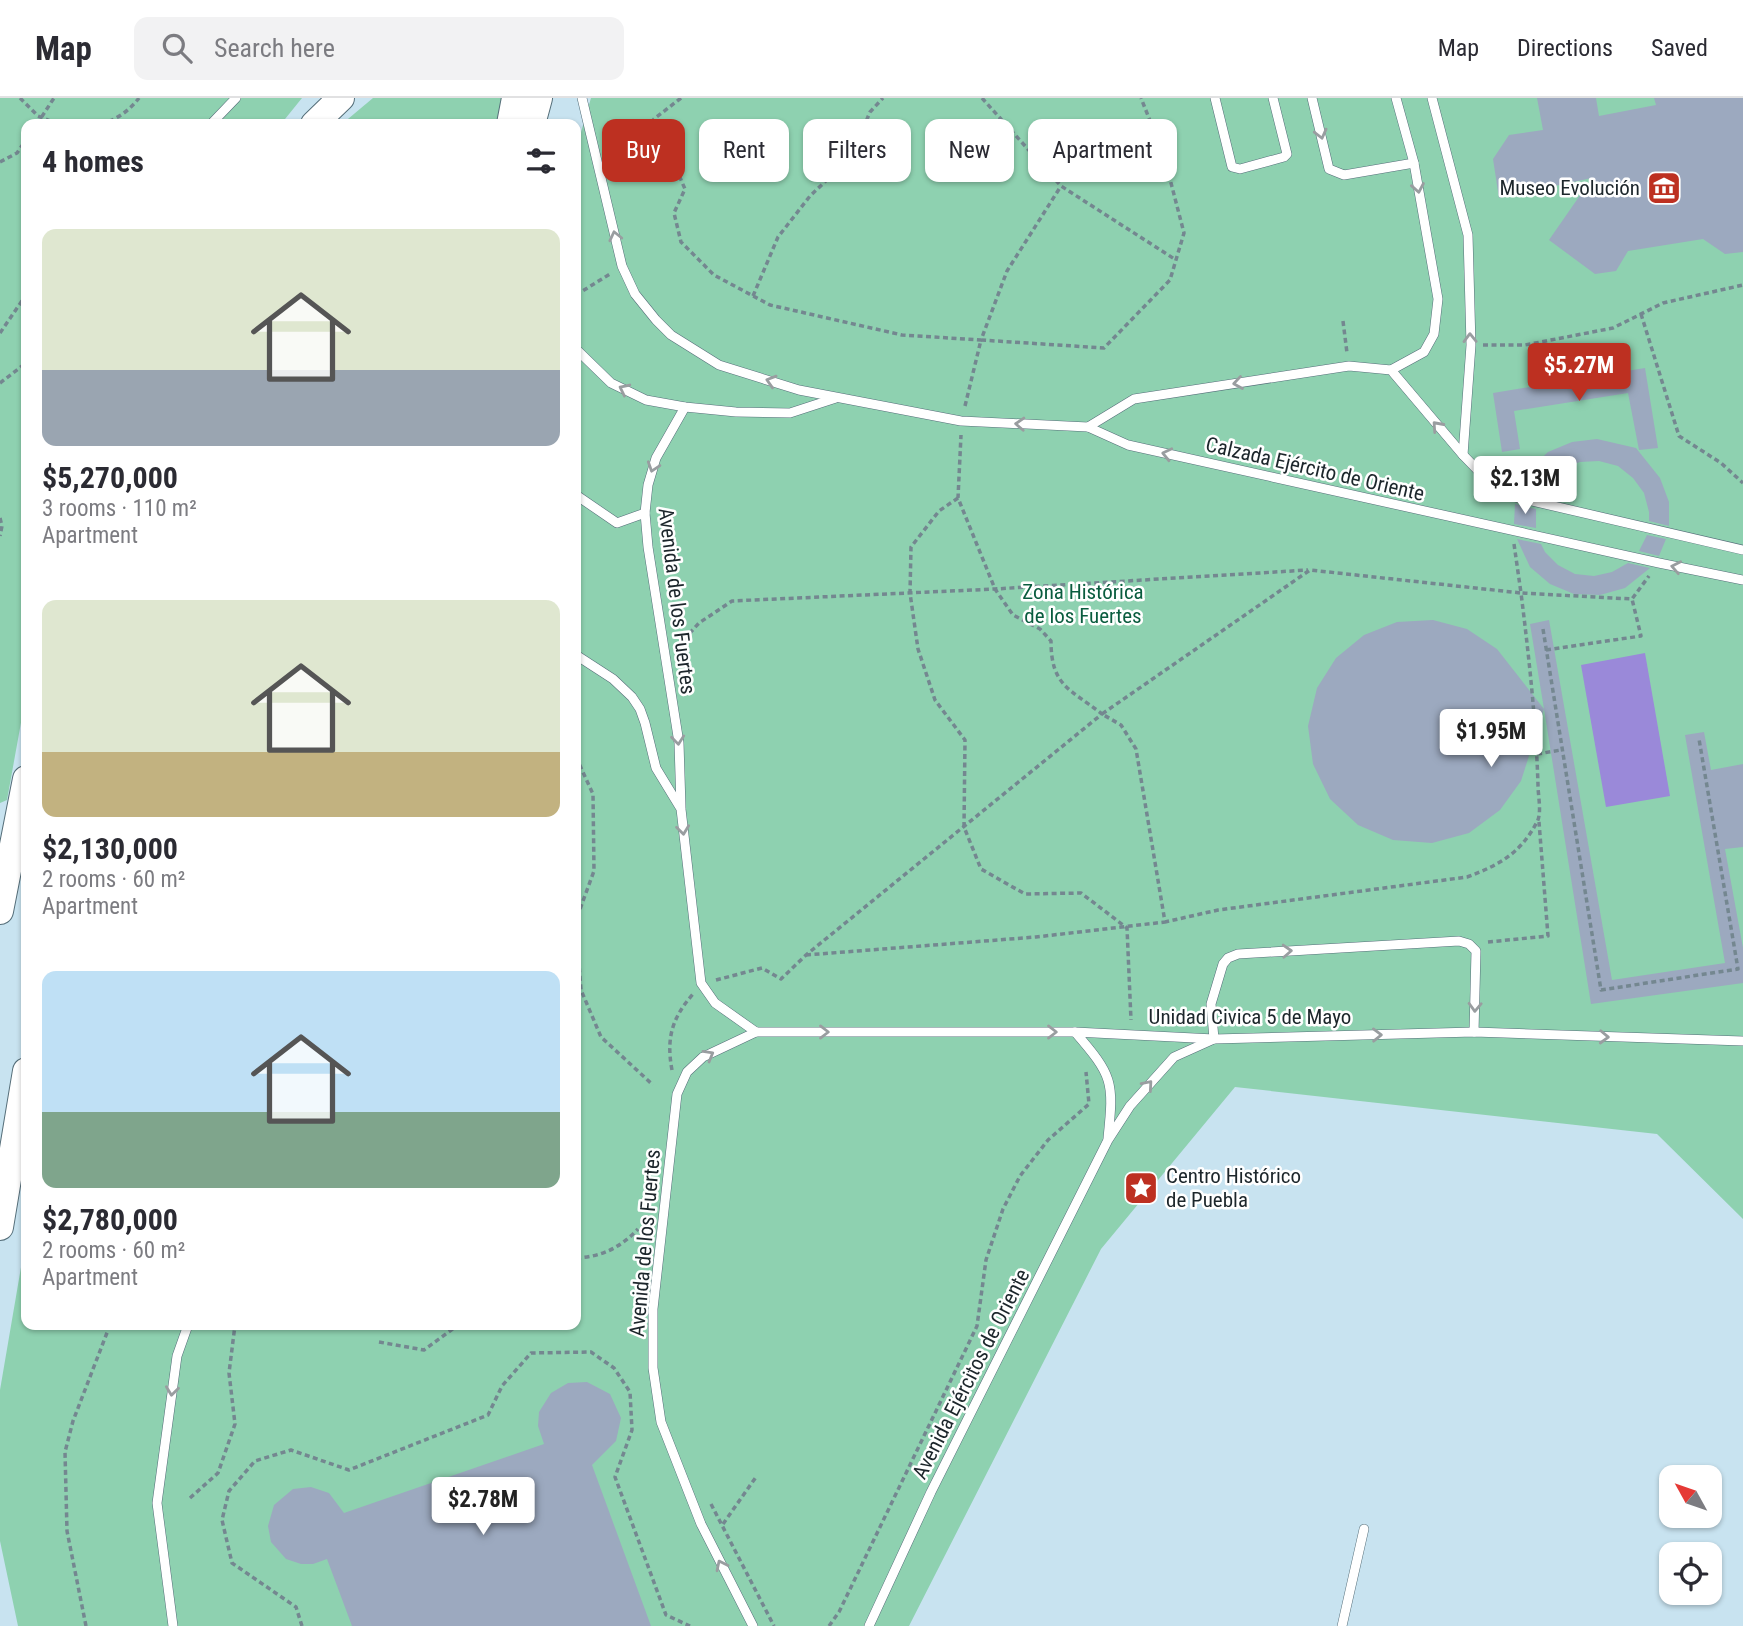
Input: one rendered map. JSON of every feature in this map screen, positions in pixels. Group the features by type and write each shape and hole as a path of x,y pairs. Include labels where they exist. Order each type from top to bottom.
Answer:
{"main road":[{"path":"319,119 341,98"},
{"path":"511,119 515,98"},
{"path":"533,119 539,98"},
{"path":"0,911 21,804"},
{"path":"0,1227 21,1101"}],"lane":[{"path":"216,119 236,98"},
{"path":"582,98 622,266 635,294 656,320 696,353 719,365 799,390 961,421 1088,427 1134,399 1349,366 1391,370 1424,352 1434,334 1438,299 1414,163 1396,98"},
{"path":"1215,98 1232,167 1240,169 1284,157 1287,153 1273,98"},
{"path":"1312,98 1329,169 1335,174 1344,175 1414,163"},
{"path":"1432,98 1468,235 1471,345 1463,455"},
{"path":"581,354 611,383 646,400 685,407 790,413 838,397"},
{"path":"1391,370 1463,455 1496,489 1506,495 1743,550"},
{"name":"Avenida de los Fuertes","path":"685,407 656,458 648,485 645,513 679,743 681,809 701,983"},
{"name":"Calzada Ejército de Oriente","path":"1088,427 1128,445 1659,564 1743,580"},
{"path":"581,498 617,523 645,513"},
{"name":"Avenida de los Fuertes","path":"581,658 612,679 632,697 642,716 656,768 681,809"},
{"path":"1214,1039 1211,1004 1223,964 1228,958 1238,954 1459,941 1469,944 1476,951 1474,1032"},
{"path":"701,983 715,1003 756,1032"},
{"name":"Unidad Civica 5 de Mayo","path":"677,1094 687,1073 703,1057 756,1032 1075,1032 1214,1039 1474,1032 1743,1041"},
{"name":"Avenida Ejércitos de Oriente","path":"1075,1032 1102,1063 1108,1078 1112,1098 1108,1140"},
{"name":"Avenida Ejércitos de Oriente","path":"869,1626 931,1492 1108,1140 1130,1106 1174,1057 1214,1039"},
{"name":"Avenida de los Fuertes","path":"677,1094 653,1309 653,1368 660,1422 701,1524 753,1626"},
{"path":"173,1626 157,1503 177,1356 186,1330"},
{"path":"1342,1626 1364,1529"}],"path":[{"path":"20,98 38,116 46,119"},
{"path":"40,119 54,98"},
{"path":"114,119 131,108 139,98"},
{"path":"681,98 654,119 644,131 646,147 678,173 685,188 674,213 681,242 714,275 770,305 902,335 1104,348 1170,280 1184,233 1164,156 1140,98"},
{"path":"753,296 778,237 810,196 851,157 870,112 883,98"},
{"path":"982,98 1061,186 1176,260"},
{"path":"0,163 17,153 21,147"},
{"path":"1061,186 1007,271 981,340 961,421 958,498 995,589 1013,615 1040,629 1051,641 1051,662 1059,681 1121,725 1136,749 1165,922"},
{"path":"581,292 622,266"},
{"path":"1471,345 1525,345 1613,328 1663,303 1743,285"},
{"path":"0,333 21,302"},
{"path":"1641,314 1679,436 1721,463 1743,483"},
{"path":"1343,321 1349,366"},
{"path":"0,383 21,367"},
{"path":"958,498 939,511 911,547 910,593 918,649 935,700 965,740 964,827 981,869 1025,894 1081,893 1127,928"},
{"path":"0,518 0,536"},
{"path":"1469,944 1548,936 1530,660 1512,530"},
{"path":"1632,599 1659,564"},
{"path":"677,1094 668,1048 678,1011 701,983 762,968 780,979 1102,714 1310,570"},
{"path":"666,659 699,623 732,601 995,589 1310,570 1521,593 1632,599"},
{"path":"1546,650 1641,636 1632,599"},
{"path":"1543,629 1601,990 1738,969 1699,739"},
{"path":"1537,754 1561,750"},
{"path":"581,768 593,794 594,871 581,908"},
{"path":"806,955 1127,928 1219,910 1467,877 1500,865 1522,844 1539,820"},
{"path":"1127,928 1132,1035"},
{"path":"581,990 601,1037 653,1085"},
{"path":"829,1626 839,1612 977,1326 986,1260 1003,1209 1020,1176 1048,1140 1088,1104 1087,1076 1075,1032"},
{"path":"581,1258 596,1258 625,1242 638,1229"},
{"path":"86,1626 67,1531 65,1452 73,1421 108,1330"},
{"path":"190,1498 218,1473 235,1424 229,1373 234,1330"},
{"path":"379,1342 424,1350 451,1330"},
{"path":"302,1626 296,1607 232,1563 222,1520 229,1491 255,1461 291,1450 349,1470 488,1415 502,1386 531,1353 591,1352 614,1368 630,1392 632,1430 615,1477 666,1615 690,1626"},
{"path":"723,1524 756,1477"},
{"path":"709,1500 774,1626"}],"green space":[{"path":"0,98 302,98 285,119 21,119 21,723 7,800 0,803"},
{"path":"373,98 505,98 503,119 348,119"},
{"name":"Zona Histórica de los Fuertes","path":"591,98 1743,98 1743,1219 1657,1134 1235,1087 1101,1249 909,1626 18,1626 0,1541 0,1390 21,1267 21,1330 581,1330 581,132"}],"shaded area":[{"path":"1645,653 1670,796 1606,807 1581,665"}],"building":[{"name":"Museo Evolución","path":"1537,98 1596,98 1599,116 1656,105 1654,98 1743,98 1743,252 1725,254 1703,239 1628,251 1616,271 1595,274 1549,240 1592,178 1499,198 1493,159 1509,135 1543,130"},
{"path":"1645,368 1658,448 1639,450 1628,393 1514,411 1520,449 1502,452 1493,393"},
{"path":"1597,439 1636,448 1660,478 1669,502 1669,526 1649,521 1644,493 1633,478 1618,466 1599,461 1580,462 1562,469 1548,482 1540,496 1518,491 1529,470 1548,452 1572,442"},
{"path":"1515,504 1536,509 1536,528 1514,524"},
{"path":"1647,535 1666,539 1659,556 1639,551"},
{"path":"1517,539 1541,544 1558,565 1575,574 1594,576 1612,572 1628,563 1650,568 1625,588 1600,595 1574,594 1550,584 1530,567"},
{"path":"1433,620 1467,629 1497,649 1544,709 1521,781 1500,810 1469,833 1432,843 1393,840 1358,825 1330,799 1313,764 1308,726 1317,688 1336,658 1364,635 1397,622"},
{"path":"1549,620 1612,980 1725,963 1685,735 1704,732 1711,770 1743,764 1743,847 1725,849 1743,948 1743,983 1591,1004 1530,624"},
{"path":"587,1382 610,1394 621,1418 616,1441 592,1465 651,1626 352,1626 327,1559 313,1564 301,1564 286,1559 271,1542 268,1526 274,1505 293,1489 311,1487 329,1493 344,1513 544,1444 538,1426 539,1412 551,1393 568,1383"}],"place":[{"name":"Museo Evolución","path":"1664,188"},
{"name":"Centro Histórico de Puebla","path":"1141,1188"}]}
